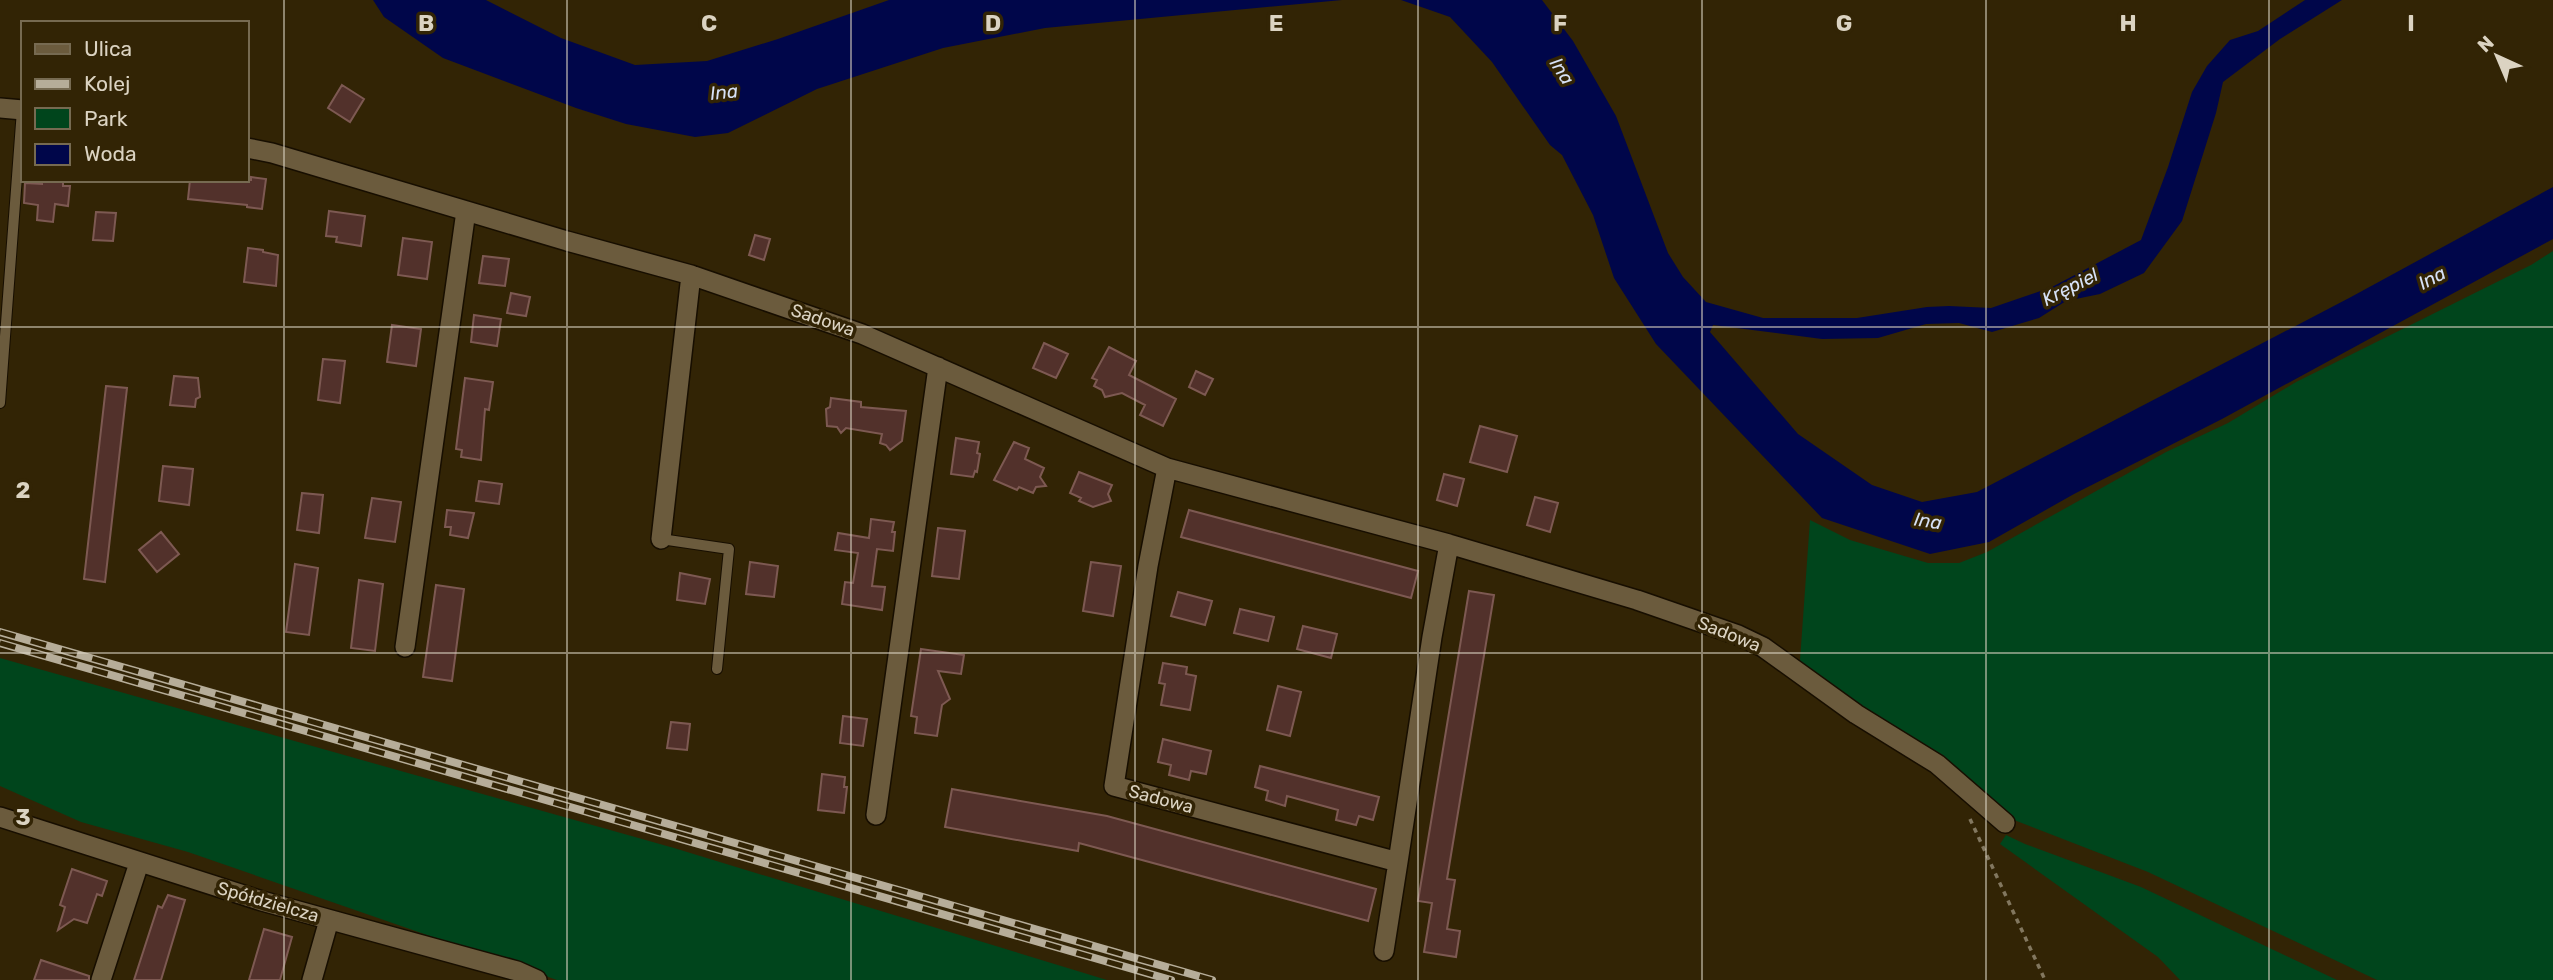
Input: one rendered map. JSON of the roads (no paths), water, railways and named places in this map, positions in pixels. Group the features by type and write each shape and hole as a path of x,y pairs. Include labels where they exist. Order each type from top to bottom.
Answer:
{"street":[{"path":"0,108 21,110"},
{"name":"Sadowa","path":"248,148 691,275 862,334 1167,468 1450,544 1637,600 1738,635 1763,647 1856,714 1937,764 2005,823"},
{"path":"405,647 466,211"},
{"path":"662,539 691,275"},
{"path":"876,815 938,367"},
{"name":"Sadowa","path":"1167,468 1148,566 1114,786 1398,862"},
{"path":"1384,951 1432,637 1450,544"},
{"name":"Spółdzielcza","path":"0,817 139,863 329,920 517,971 537,980"},
{"path":"102,980 139,863"},
{"path":"312,980 329,920"}],"lane":[{"path":"0,403 21,123"},
{"path":"662,539 729,549 717,669"}],"water":[{"name":"Ina","path":"373,0 486,0 561,38 635,65 707,61 889,0 1342,0 1045,28 943,48 817,89 728,133 695,137 626,124 443,58 384,17"},
{"path":"1401,0 1542,0 1573,41 1616,116 1668,253 1683,277 1706,302 1763,318 1857,318 1927,307 1991,308 2052,287 2141,240 2192,92 2207,66 2230,40 2258,31 2305,0 2342,0 2280,39 2223,82 2182,221 2144,273 2100,294 2066,301 2039,318 1992,332 1959,323 1926,324 1878,338 1822,339 1713,325 1710,332 1798,434 1872,485 1922,502 1977,492 2351,297 2553,187 2553,239 1989,542 1930,554 1822,518 1656,344 1614,278 1593,215 1562,155 1550,145 1492,62 1450,17"}],"railway":[{"path":"0,632 1212,980"},
{"path":"0,643 1171,980"}],"water label":[{"name":"Krępiel","path":"2070,287"}]}
